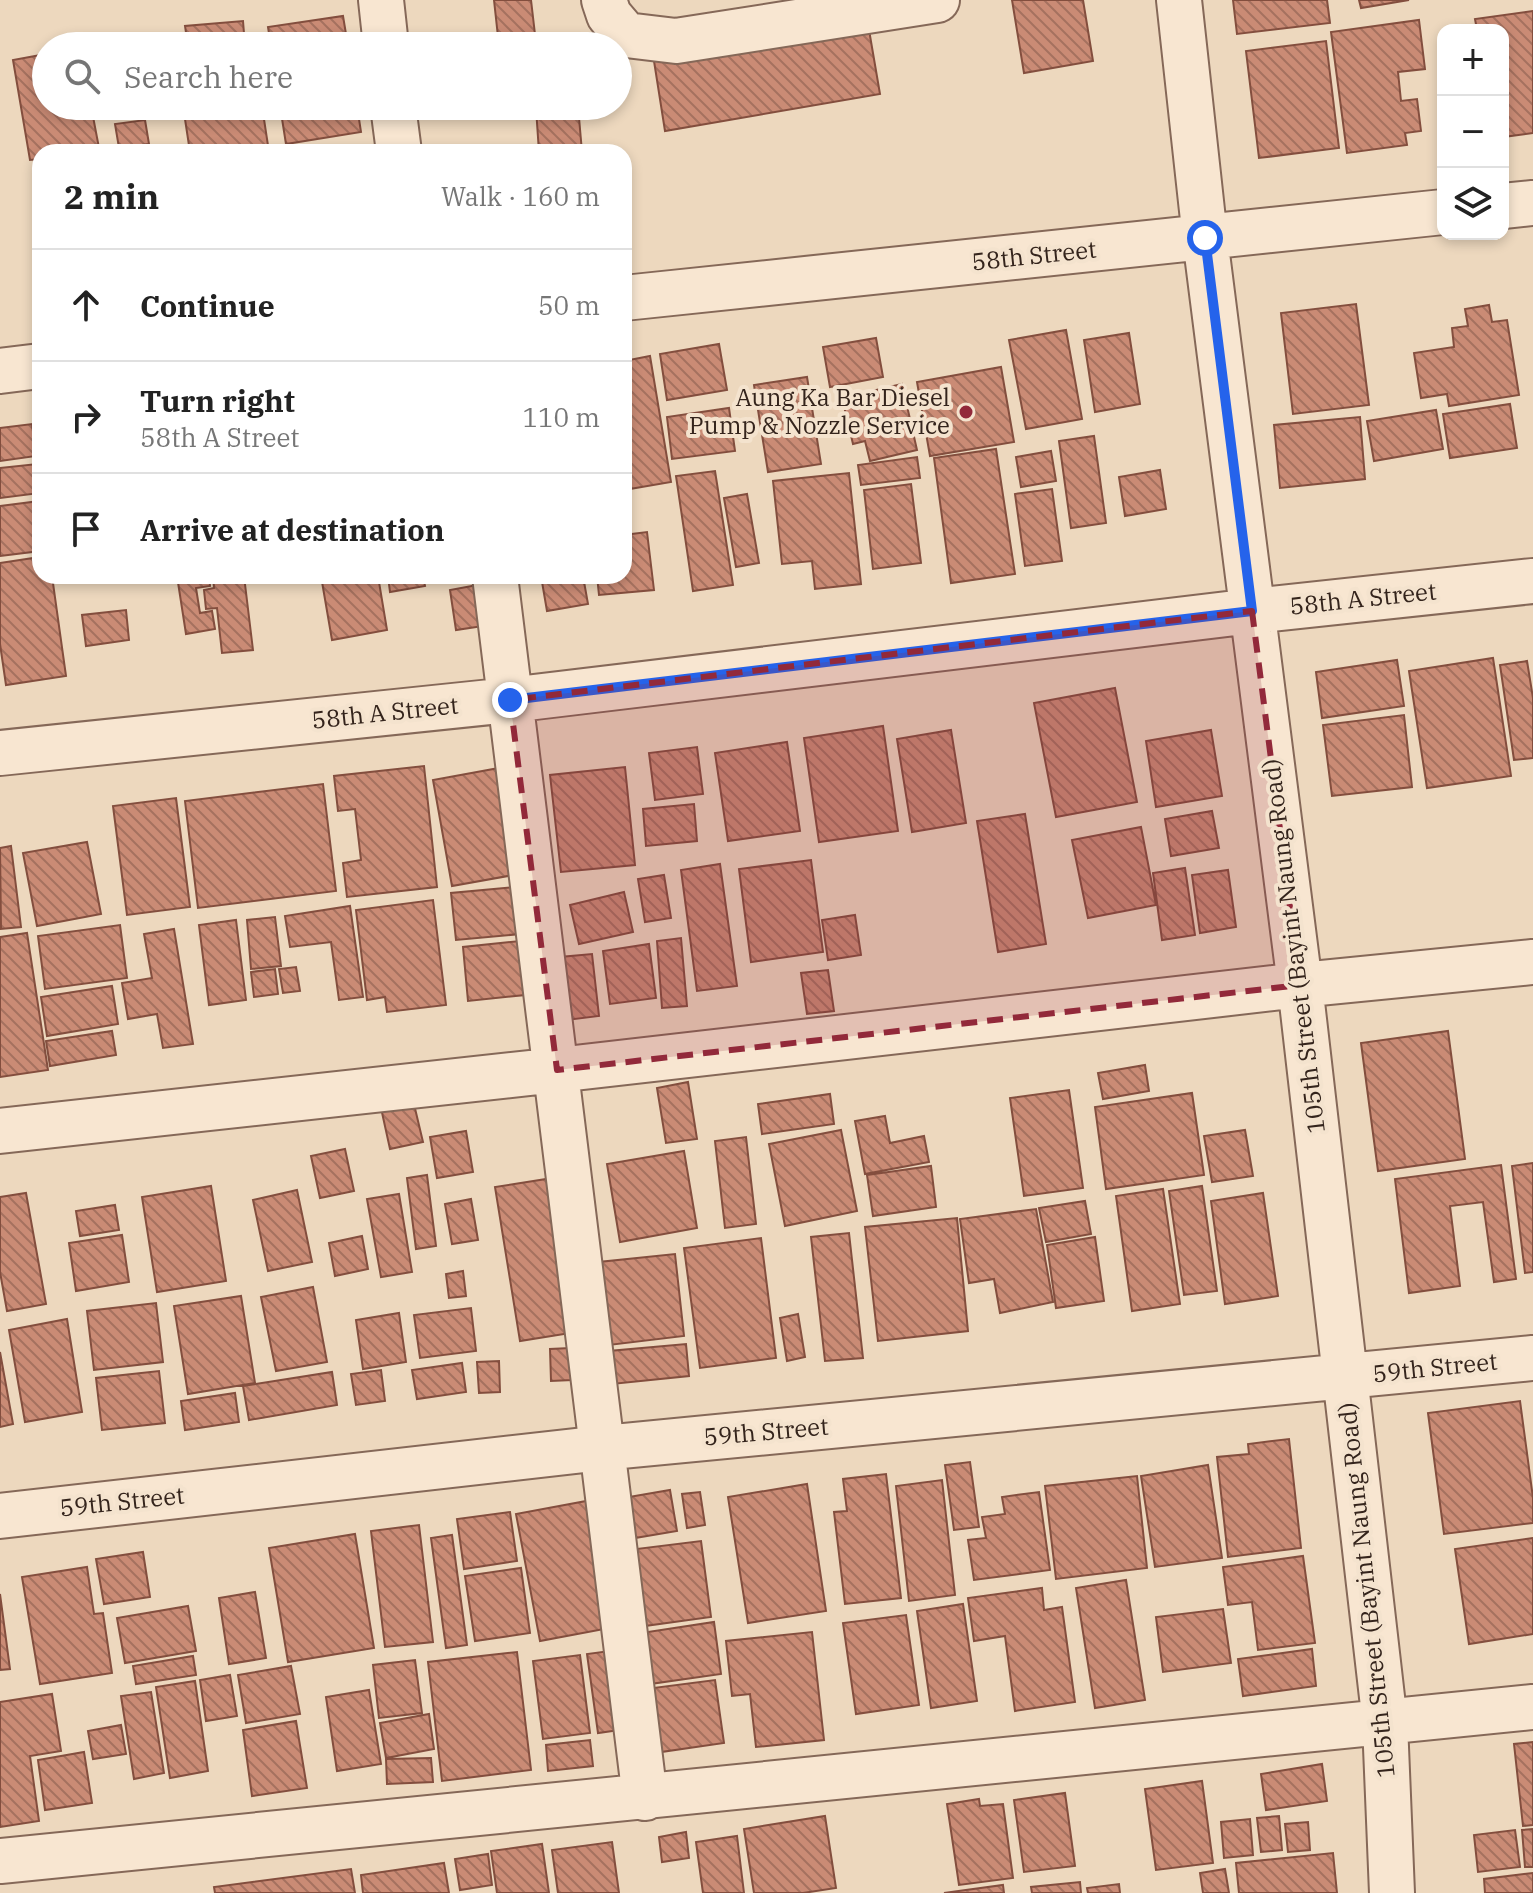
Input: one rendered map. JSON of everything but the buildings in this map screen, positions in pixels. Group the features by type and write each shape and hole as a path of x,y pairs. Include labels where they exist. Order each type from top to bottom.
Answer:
{"street":[{"path":"381,0 384,32"},
{"path":"604,0 609,15 623,32"},
{"path":"632,36 676,41 937,0"},
{"name":"105th Street (Bayint Naung Road)","path":"1179,0 1205,238 1300,985 1385,1723 1392,1893"},
{"path":"395,120 398,144"},
{"path":"1509,205 1533,203"},
{"name":"58th Street","path":"632,297 1437,213"},
{"path":"0,371 32,367"},
{"name":"58th A Street","path":"0,753 510,700 1252,611 1533,581"},
{"path":"496,584 645,1798"},
{"path":"0,1131 1300,985 1533,962"},
{"name":"59th Street","path":"0,1516 602,1448 1533,1358"},
{"path":"0,1861 1533,1707"}],"highlighted area":[{"path":"1252,611 1300,985 557,1070 510,700"}],"place":[{"name":"Aung Ka Bar Diesel Pump & Nozzle Service","path":"966,412"}],"route":[{"path":"510,700 1252,611 1205,238"}]}
